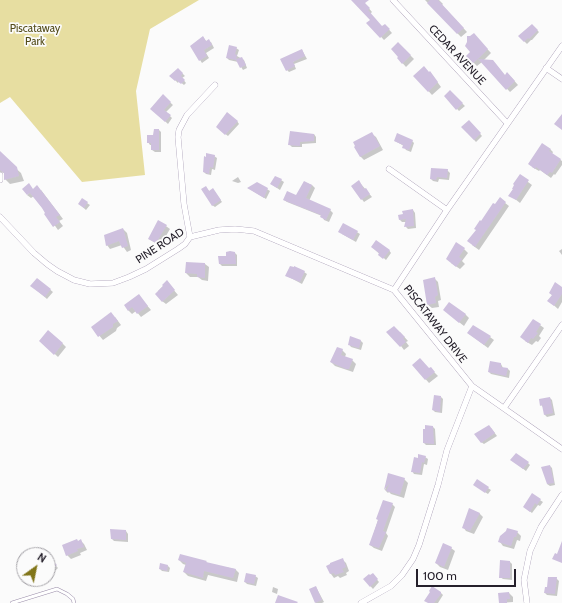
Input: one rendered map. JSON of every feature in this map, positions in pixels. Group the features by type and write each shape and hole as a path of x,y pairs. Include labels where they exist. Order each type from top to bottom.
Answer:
{"street":[{"name":"CEDAR AVENUE","path":"393,0 507,123"},
{"name":"PISCATAWAY DRIVE","path":"562,46 447,210 394,290 472,386 562,449"},
{"path":"546,68 562,79"},
{"path":"190,238 184,204 178,137 179,130 187,115 215,85"},
{"path":"389,169 447,210"},
{"path":"0,175 0,180"},
{"name":"PINE ROAD","path":"0,217 34,253 56,271 74,280 90,284 112,283 129,277 146,269 178,249 190,238 219,230 235,229 254,231 394,290"},
{"path":"504,408 562,325"},
{"path":"361,603 385,591 391,586 402,575 413,559 419,545 447,450 472,386"},
{"path":"526,603 524,580 530,551 541,527 562,495"}],"lane":[{"path":"12,603 57,589 67,594 73,599 74,603"}],"green space":[{"name":"Piscataway Park","path":"0,0 199,0 150,29 136,91 145,175 82,182 10,97 0,103"}],"building":[{"path":"351,0 369,0 365,3 370,8 368,10 382,26 385,24 390,29 380,38 366,23 370,20"},
{"path":"430,0 438,0 464,28 457,34 427,3"},
{"path":"532,24 538,30 524,42 518,36"},
{"path":"474,33 488,49 473,63 466,56 470,52 465,46 467,36"},
{"path":"203,36 206,41 209,39 212,45 204,50 207,56 199,61 190,46"},
{"path":"398,42 411,55 402,64 391,49"},
{"path":"229,45 237,47 235,54 237,55 236,59 242,57 246,65 240,68 236,60 226,58"},
{"path":"302,49 305,56 293,62 295,66 286,71 280,59"},
{"path":"478,59 493,60 505,75 507,72 515,81 506,90"},
{"path":"424,66 429,72 430,71 438,82 428,92 413,76"},
{"path":"178,68 183,73 181,76 185,80 181,84 169,76"},
{"path":"450,90 463,103 456,110 444,96"},
{"path":"163,94 171,102 164,110 171,115 165,122 150,109"},
{"path":"227,112 238,121 225,135 216,127"},
{"path":"562,114 562,130 554,124"},
{"path":"469,120 481,133 474,140 461,127"},
{"path":"154,129 159,129 159,150 151,150 151,143 147,143 147,135 153,135"},
{"path":"290,131 314,134 314,141 300,142 300,146 288,145"},
{"path":"372,132 380,146 360,157 354,147 353,142"},
{"path":"397,133 413,140 409,150 402,148 403,145 394,141"},
{"path":"542,143 551,149 549,151 561,159 552,173 550,172 547,175 536,167 535,169 528,164"},
{"path":"0,151 17,167 19,176 4,180 4,173 0,170"},
{"path":"206,153 215,155 213,168 210,167 209,174 203,172 204,156 206,157"},
{"path":"431,168 448,169 447,178 437,177 436,180 430,179"},
{"path":"520,174 529,180 516,200 508,196 513,189 513,184"},
{"path":"275,176 282,179 277,188 270,184"},
{"path":"359,180 364,189 366,188 370,194 361,200 351,186"},
{"path":"304,181 312,185 306,198 331,209 326,220 320,217 321,215 283,200 287,191 296,195"},
{"path":"257,182 268,188 264,198 247,188"},
{"path":"29,183 33,189 37,185 60,215 56,217 60,222 53,227 44,214 45,213 42,208 30,193 27,195 22,189"},
{"path":"206,186 209,191 213,188 221,200 212,206 201,189"},
{"path":"500,197 506,202 475,247 467,241 476,230 474,229 480,220 481,221 493,203 495,204"},
{"path":"82,198 88,202 84,208 78,204"},
{"path":"413,209 414,226 404,227 406,219 399,220 398,215 403,214 402,211"},
{"path":"158,220 167,225 156,243 148,239"},
{"path":"343,223 358,231 353,240 338,232"},
{"path":"123,228 128,246 122,248 119,241 106,246 104,235"},
{"path":"376,240 390,250 383,259 378,255 379,253 371,247"},
{"path":"456,242 465,248 459,257 462,259 456,267 446,259"},
{"path":"226,252 235,252 236,264 219,264 218,256 226,256"},
{"path":"186,262 205,263 205,278 197,277 197,274 185,273"},
{"path":"290,266 294,266 305,271 300,282 285,276"},
{"path":"435,277 438,295 435,297 436,303 427,305 423,280"},
{"path":"37,278 51,289 45,297 30,286"},
{"path":"167,280 175,290 162,302 155,294"},
{"path":"555,282 562,287 562,294 554,306 547,301 552,295 549,293"},
{"path":"139,294 148,306 137,314 132,307 128,311 124,305"},
{"path":"449,302 466,314 459,323 443,310"},
{"path":"111,312 118,321 113,324 113,327 98,337 91,327"},
{"path":"533,319 541,324 536,332 538,333 533,339 531,338 528,343 520,337"},
{"path":"473,325 491,336 484,345 467,333"},
{"path":"394,326 405,337 403,338 406,342 400,347 386,332"},
{"path":"48,330 63,343 54,355 39,341"},
{"path":"350,336 361,340 359,348 348,345"},
{"path":"337,347 343,349 341,355 353,359 349,369 330,362"},
{"path":"420,358 435,372 425,380 412,365"},
{"path":"490,361 501,363 501,367 508,368 506,376 488,372"},
{"path":"434,395 441,396 440,412 432,410"},
{"path":"550,397 553,413 544,415 539,399"},
{"path":"425,425 433,426 434,444 423,443 423,429 425,429"},
{"path":"489,425 495,433 481,443 474,434"},
{"path":"516,453 529,462 523,469 510,460"},
{"path":"418,454 426,456 424,463 422,462 420,473 411,472 414,457 418,458"},
{"path":"550,465 554,483 547,484 541,467"},
{"path":"388,473 405,478 400,495 386,491 390,483 384,490"},
{"path":"477,479 489,487 485,493 473,485"},
{"path":"532,493 541,499 537,505 535,503 530,512 523,507"},
{"path":"383,500 393,503 383,531 386,532 379,548 369,545"},
{"path":"469,508 480,513 470,531 462,528"},
{"path":"507,528 518,531 511,546 498,542 500,536 506,531"},
{"path":"110,529 126,530 126,540 111,539"},
{"path":"77,539 78,541 81,539 84,547 77,549 78,551 66,556 62,545"},
{"path":"562,541 562,563 552,559 555,553 557,554"},
{"path":"443,543 452,547 444,567 435,563"},
{"path":"180,554 236,569 233,578 204,571 203,578 183,572 186,563 178,560"},
{"path":"343,558 346,567 342,569 344,572 335,575 334,573 330,574 326,566"},
{"path":"500,560 510,561 510,578 499,578"},
{"path":"160,563 168,565 167,571 159,569"},
{"path":"246,573 256,575 254,584 244,582"},
{"path":"373,573 378,579 370,587 363,579 369,574 370,575"},
{"path":"548,577 557,577 555,594 544,593 545,587 547,587"},
{"path":"316,586 322,600 315,603 309,589"},
{"path":"432,586 441,592 441,594 434,603 428,603 424,601"},
{"path":"509,592 510,599 507,599 507,603 499,603 498,593"},
{"path":"278,595 298,602 275,603"}]}
